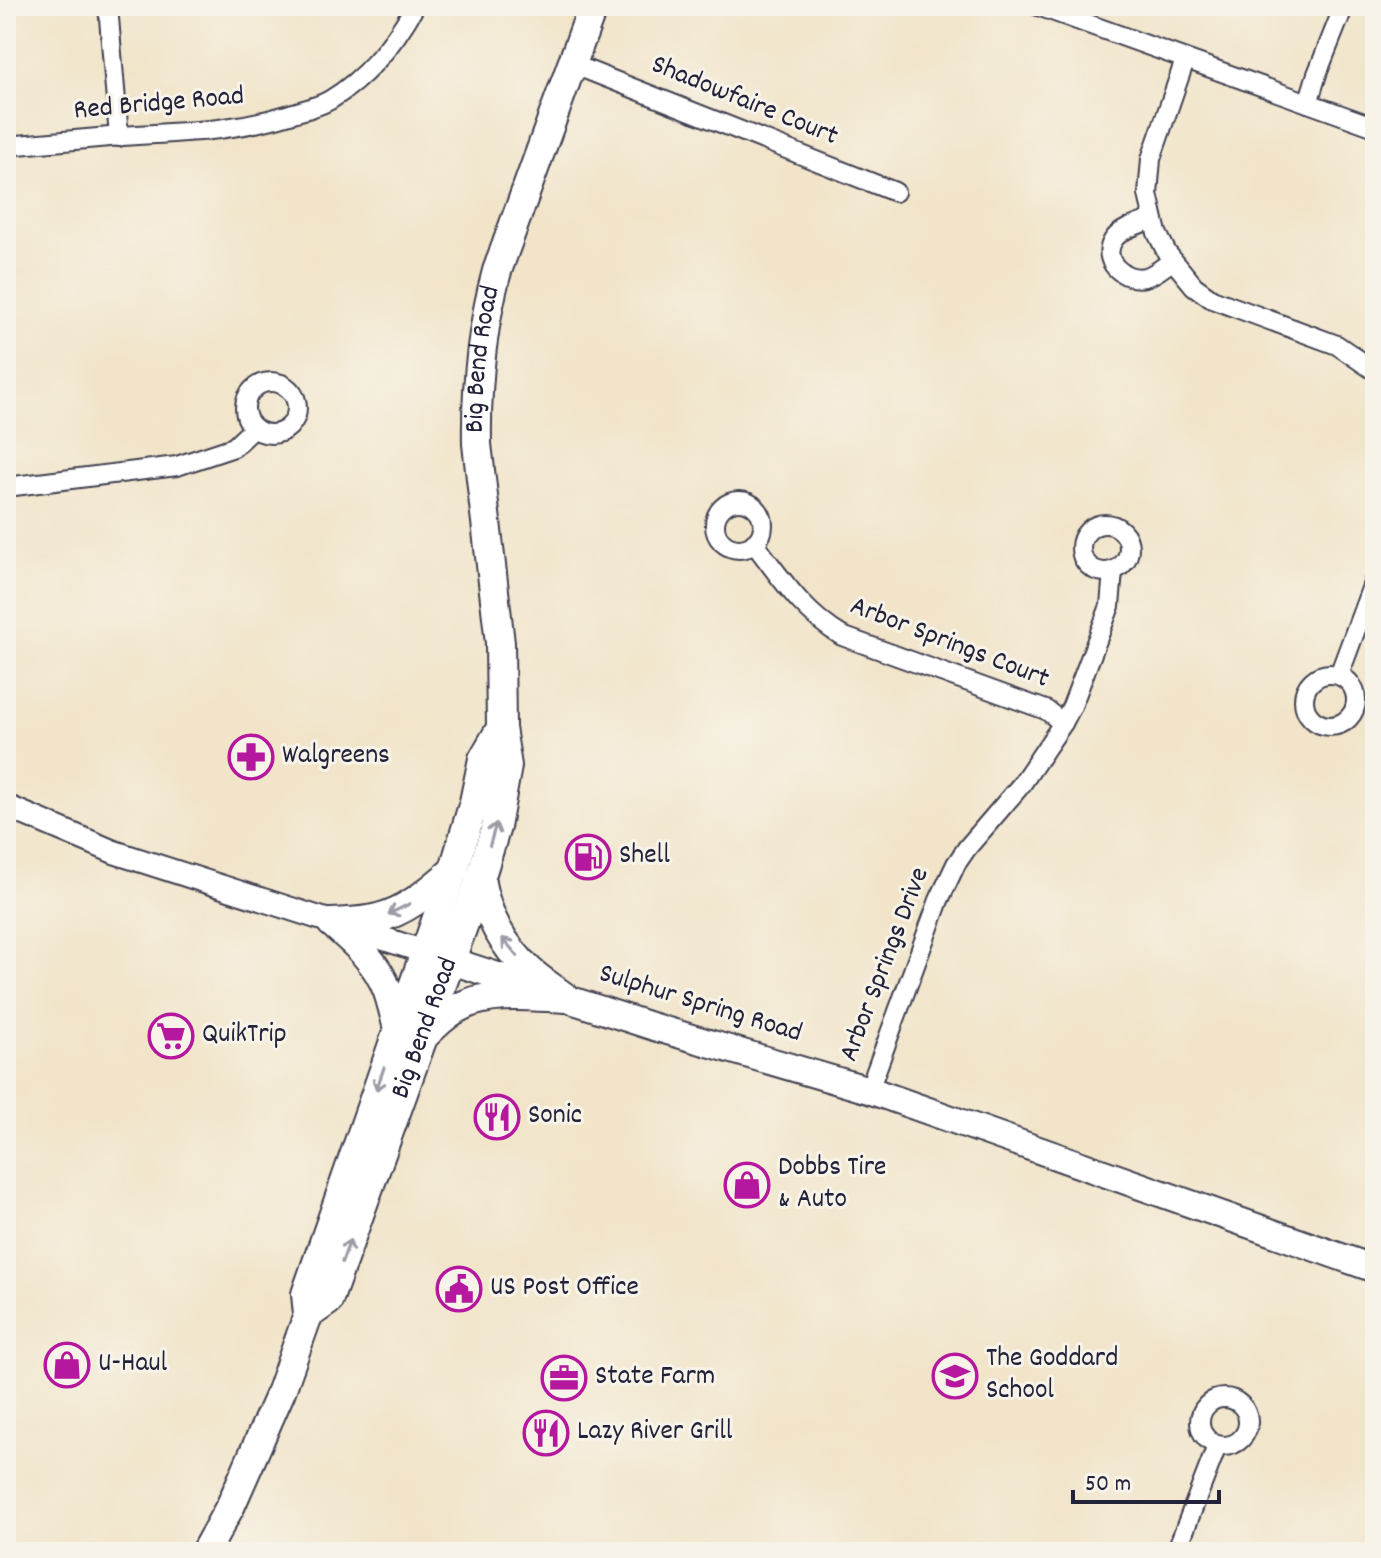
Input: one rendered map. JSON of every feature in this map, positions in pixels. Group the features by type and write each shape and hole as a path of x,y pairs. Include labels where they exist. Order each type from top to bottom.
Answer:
{"main road":[{"name":"Big Bend Road","path":"205,1552 231,1505 281,1391 308,1315 306,1294 410,1033 467,874 496,827 507,766 501,728 500,643 477,444 483,338 497,271 593,6"},
{"path":"332,923 376,919 394,913 467,874 485,903 496,931 530,971 566,998"},
{"path":"332,923 358,945 383,978 410,1033 465,1004 495,997 566,998"},
{"name":"Sulphur Spring Road","path":"438,956 654,1027 869,1090 1375,1269"}],"street":[{"path":"108,6 119,137"},
{"name":"Red Bridge Road","path":"6,146 214,131 258,124 309,109 330,100 385,51 402,30 415,6"},
{"path":"1038,6 1375,127"},
{"path":"1308,103 1344,6"},
{"path":"1185,60 1151,159 1148,194 1157,233 1172,261 1194,286 1212,299 1337,345 1375,371"},
{"name":"Shadowfaire Court","path":"572,64 895,192"},
{"path":"1153,219 1133,226 1113,241 1109,253 1112,265 1124,275 1136,278 1149,277 1172,261"},
{"path":"6,487 177,466 234,447 254,428"},
{"name":"Arbor Springs Court","path":"754,543 805,609 842,636 1046,710 1063,723"},
{"name":"Arbor Springs Drive","path":"869,1090 951,872 967,848 1021,785 1072,706 1110,606 1113,571"},
{"path":"1339,675 1375,578"},
{"name":"Sulphur Spring Road","path":"6,806 114,852 438,956"},
{"path":"1176,1552 1217,1446"}],"place":[{"name":"Walgreens","path":"251,757"},
{"name":"Shell","path":"588,857"},
{"name":"QuikTrip","path":"171,1036"},
{"name":"Sonic","path":"497,1117"},
{"name":"Dobbs Tire & Auto","path":"747,1185"},
{"name":"US Post Office","path":"459,1289"},
{"name":"U-Haul","path":"67,1365"},
{"name":"The Goddard School","path":"955,1376"},
{"name":"State Farm","path":"564,1378"},
{"name":"Lazy River Grill","path":"546,1433"}]}
